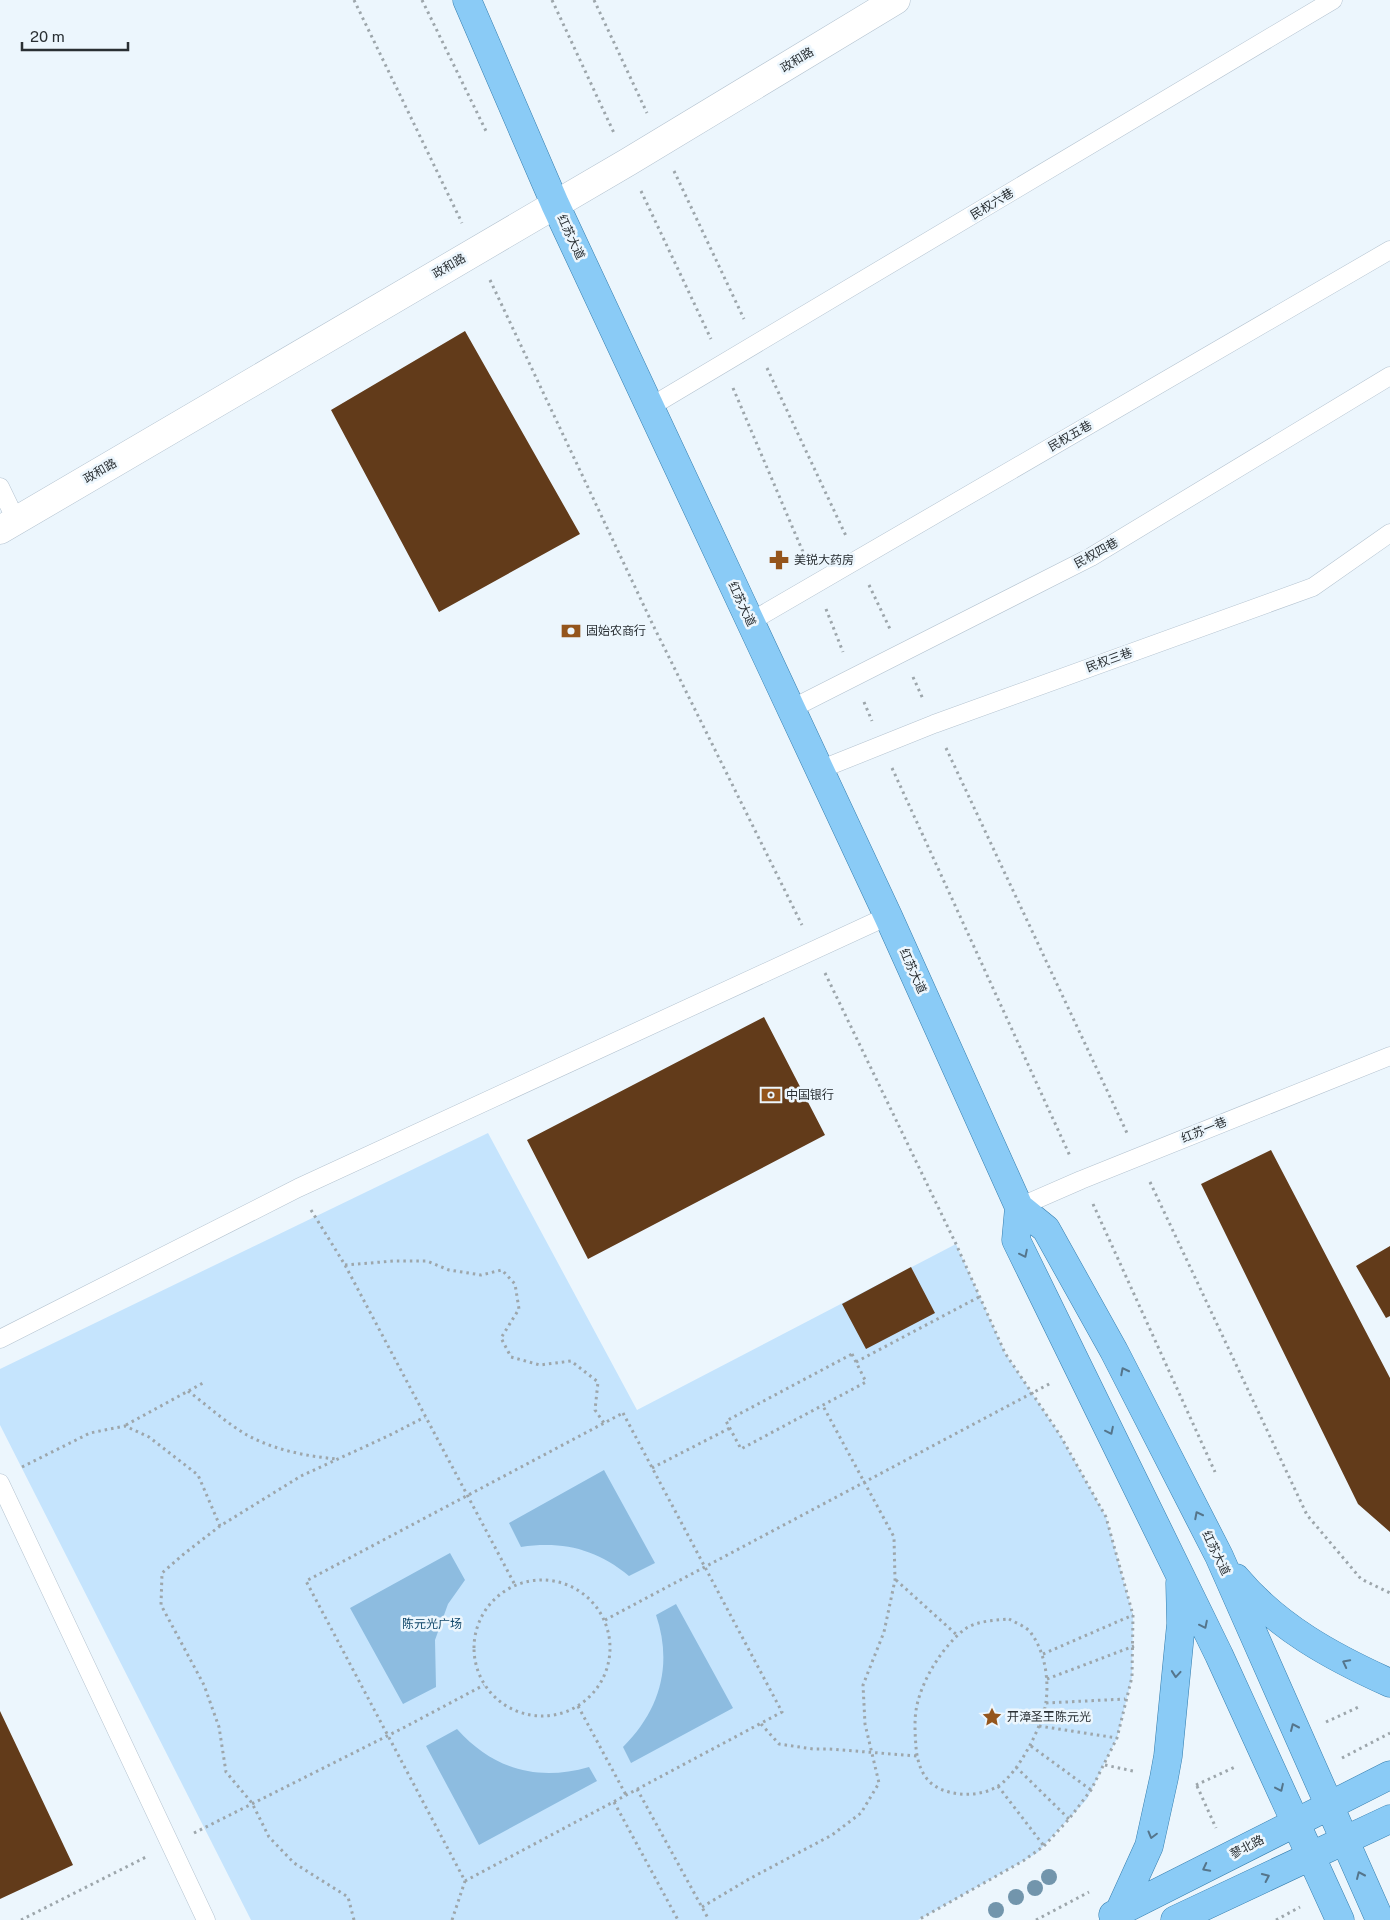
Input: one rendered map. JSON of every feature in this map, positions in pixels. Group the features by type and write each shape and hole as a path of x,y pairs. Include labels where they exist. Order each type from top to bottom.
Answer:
{"main road":[{"name":"红苏大道","path":"466,0 555,204 888,916 1019,1207 1046,1229 1114,1351 1219,1556 1380,1920"},
{"name":"红苏大道","path":"1019,1207 1016,1240 1179,1574 1340,1920"},
{"path":"1219,1556 1252,1597 1284,1625 1344,1663 1390,1683"},
{"path":"1111,1916 1149,1846 1168,1756 1181,1624 1179,1574"},
{"name":"蓼北路","path":"1111,1916 1390,1775"},
{"path":"1175,1920 1390,1819"}],"street":[{"name":"政和路","path":"8,525 628,162 896,0"}],"lane":[{"name":"民权六巷","path":"650,407 1333,0"},
{"name":"民权五巷","path":"750,622 1390,250"},
{"name":"民权四巷","path":"791,709 1091,557 1390,376"},
{"path":"0,487 8,525"},
{"name":"民权三巷","path":"819,770 934,724 1314,586 1390,533"},
{"path":"0,1339 298,1188 888,916"},
{"name":"红苏一巷","path":"1019,1207 1081,1180 1390,1056"},
{"path":"0,1483 206,1920"}],"path":[{"path":"354,0 476,250 652,624 814,950 956,1244 1005,1353 1060,1435 1106,1518 1133,1615 1132,1677 1117,1738 1091,1790 1069,1819 1044,1846 1023,1862 918,1920"},
{"path":"552,0 723,365 816,584 881,745 1218,1479"},
{"path":"594,0 1307,1515 1361,1579 1390,1593"},
{"path":"298,1188 345,1265 515,1585"},
{"path":"345,1265 394,1261 427,1261 449,1270 481,1275 502,1270 515,1284 519,1309 500,1338 511,1357 540,1365 571,1361 598,1382 596,1410 604,1423"},
{"path":"856,1362 979,1297"},
{"path":"852,1354 866,1382 823,1406 741,1449 726,1421 852,1354"},
{"path":"605,1620 1080,1369"},
{"path":"14,1471 90,1433 125,1426 203,1383"},
{"path":"188,1391 246,1434 274,1447 337,1460"},
{"path":"702,1907 749,1879 832,1835 861,1813 879,1783 864,1724 863,1684 884,1632 895,1580 894,1537 823,1406"},
{"path":"452,1920 465,1881 782,1712 623,1414 306,1581 465,1881"},
{"path":"354,1920 348,1897 294,1863 269,1837 252,1803 226,1772 219,1726 204,1685 162,1605 162,1574 185,1553 220,1526 301,1476 425,1417"},
{"path":"125,1426 149,1437 198,1475 220,1526"},
{"path":"652,1468 730,1428"},
{"path":"536,1580 557,1581 582,1593 593,1602 605,1620 610,1640 610,1658 604,1678 593,1693 578,1706 562,1713 544,1716 526,1715 510,1708 495,1698 484,1685 476,1667 473,1647 477,1628 485,1611 498,1596 515,1585 536,1580"},
{"path":"895,1580 958,1636"},
{"path":"1043,1654 1133,1615"},
{"path":"1009,1619 1030,1631 1043,1654 1047,1679 1046,1704 1030,1746 1016,1768 998,1786 975,1794 959,1794 935,1786 924,1775 917,1756 917,1705 930,1673 946,1646 967,1628 989,1620 1009,1619"},
{"path":"1047,1679 1134,1646"},
{"path":"21,1920 405,1727 484,1685"},
{"path":"1046,1704 1126,1699"},
{"path":"578,1706 626,1795"},
{"path":"1325,1713 1329,1721"},
{"path":"761,1724 779,1744 814,1750 829,1749 917,1756"},
{"path":"1039,1726 1117,1738"},
{"path":"1030,1746 1091,1790"},
{"path":"1341,1748 1360,1790"},
{"path":"1016,1768 1069,1819"},
{"path":"998,1786 1044,1846"},
{"path":"637,1789 709,1920"},
{"path":"614,1802 678,1920"}],"green space":[{"name":"陈元光广场","path":"488,1133 637,1410 956,1244 1005,1353 1060,1435 1106,1517 1133,1615 1132,1677 1117,1738 1087,1799 1037,1853 918,1920 251,1920 0,1425 0,1369"}],"shaded area":[{"path":"604,1470 655,1563 629,1576 604,1559 578,1549 551,1545 521,1547 509,1523"},
{"path":"450,1553 465,1580 448,1604 435,1640 436,1687 403,1704 350,1608"},
{"path":"676,1604 733,1708 631,1763 623,1747 646,1718 660,1686 663,1669 661,1634 656,1615"},
{"path":"457,1729 486,1754 501,1763 517,1769 552,1773 589,1767 597,1781 479,1845 426,1746"}],"building":[{"path":"465,331 580,534 439,612 331,410"},
{"path":"764,1017 825,1135 588,1259 527,1140"},
{"path":"1271,1150 1390,1378 1390,1532 1358,1504 1201,1184"},
{"path":"1390,1246 1390,1316 1386,1318 1356,1266"},
{"path":"911,1267 935,1313 866,1349 842,1304"},
{"path":"0,1711 73,1865 0,1899"}],"place":[{"name":"美锐大药房","path":"779,560"},
{"name":"固始农商行","path":"571,631"},
{"name":"中国银行","path":"771,1095"},
{"name":"开漳圣王陈元光","path":"992,1717"}]}
